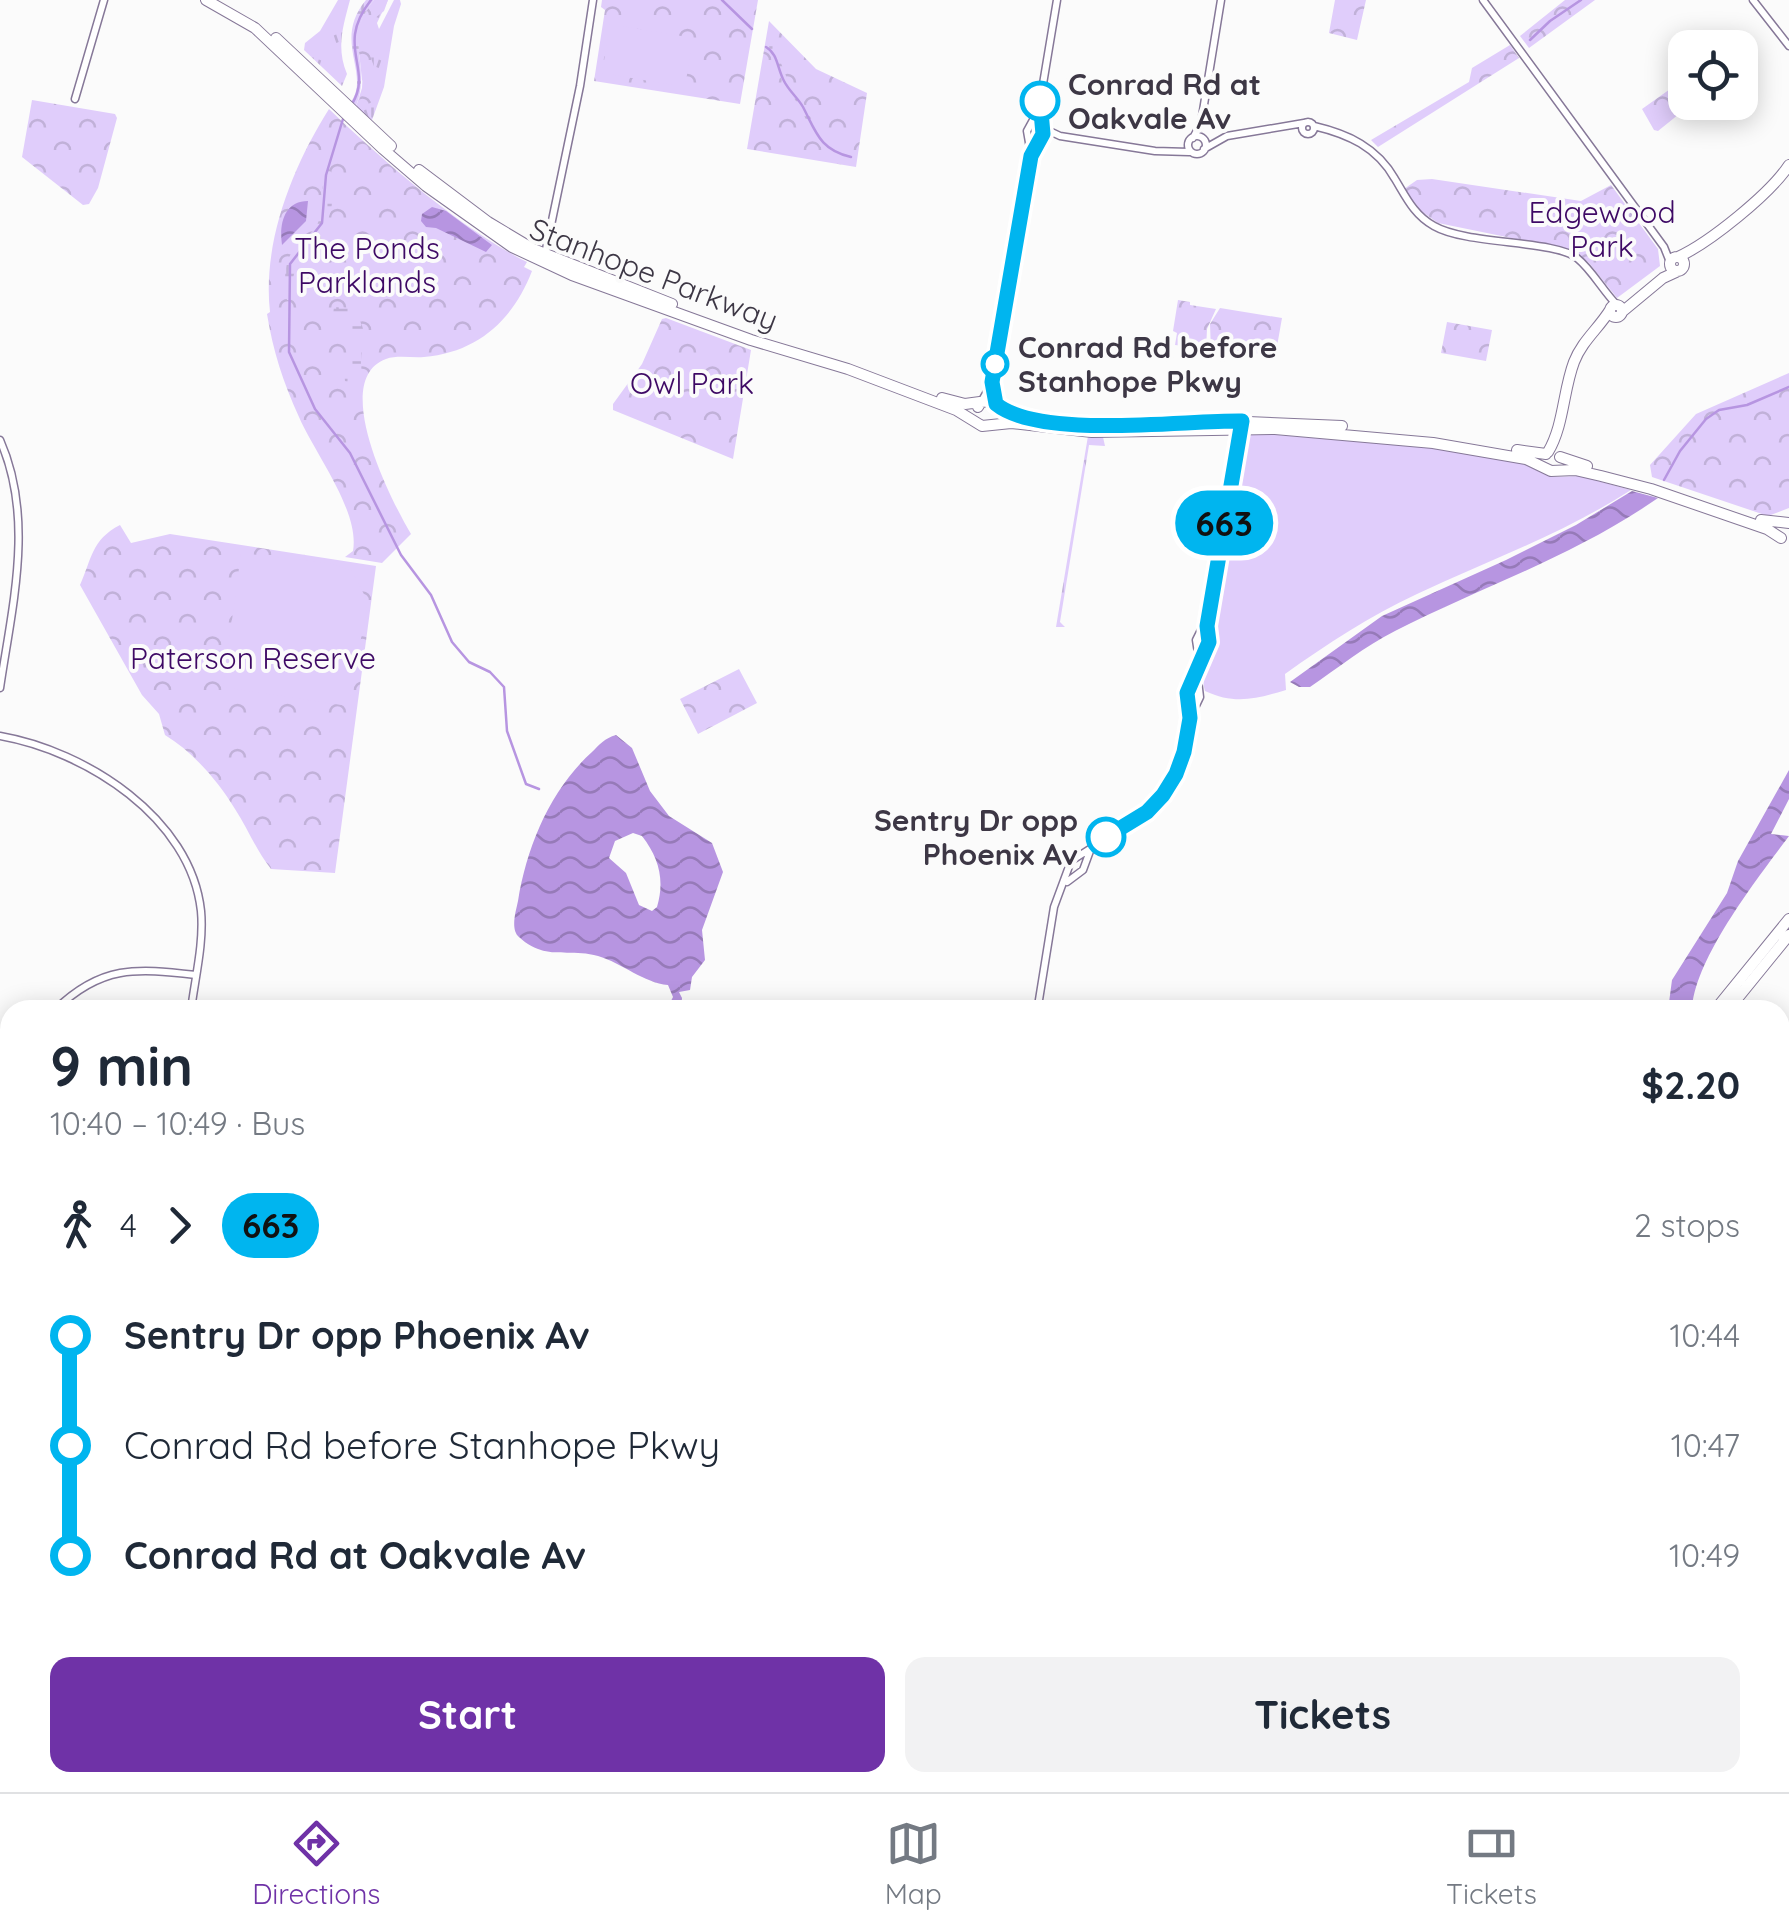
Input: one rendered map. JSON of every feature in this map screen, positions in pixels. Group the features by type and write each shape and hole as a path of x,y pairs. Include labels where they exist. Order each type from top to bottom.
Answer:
{"main road":[{"name":"Stanhope Parkway","path":"206,0 255,28 475,223 542,262 761,344 865,375 978,422"},
{"name":"Stanhope Parkway","path":"222,0 264,28 339,104"},
{"name":"Stanhope Parkway","path":"351,115 474,212 545,255 738,328 848,362 940,397 965,404 981,402"},
{"path":"1552,459 1574,361 1589,334 1614,308 1761,196 1789,168"},
{"path":"1239,425 1092,432 1011,423 992,426 978,422 976,414 981,402 989,400 1023,418 1068,424 1239,425 1383,437 1552,459 1767,522 1788,524"},
{"path":"992,426 998,416 997,404"},
{"path":"1552,459 1575,470 1652,489 1768,529 1785,541"},
{"path":"1785,541 1781,530 1788,524"},
{"path":"1723,1000 1789,919"},
{"path":"1736,1000 1789,935"}],"street":[{"path":"75,99 104,0"},
{"path":"545,255 580,86 593,0"},
{"path":"1031,156 1040,139 1039,108 1057,0"},
{"path":"1189,152 1200,123 1221,0"},
{"path":"1484,0 1675,262"},
{"path":"1755,0 1789,42"},
{"path":"981,402 992,382 1031,156 1026,131 1039,108"},
{"path":"1200,123 1204,149"},
{"path":"1031,125 1060,136 1196,154 1220,138"},
{"path":"1174,149 1203,137 1284,128 1330,130 1356,140 1374,153 1390,170 1414,210 1436,227 1571,254 1614,308"},
{"path":"1029,138 1060,136"},
{"path":"992,382 997,404"},
{"path":"1039,1000 1054,907 1073,862 1140,817 1163,795 1179,767 1202,646 1196,640 1204,635 1239,425"},
{"path":"0,440 14,484 20,541 0,688"},
{"path":"1191,697 1198,691 1197,672"},
{"path":"0,736 24,741 99,774 138,802 168,832 186,858 198,897 201,934 192,1000"},
{"path":"1062,888 1083,870 1094,846"},
{"path":"1073,862 1084,863"},
{"path":"1073,862 1077,873"},
{"path":"68,1000 90,982 118,972 150,970 196,975"}],"green space":[{"path":"338,0 350,0 342,37 347,74 342,86 304,50 305,43 320,31"},
{"path":"366,0 374,0 360,27 361,78 356,106 351,102 357,80 352,29"},
{"path":"374,0 388,0 377,23 379,29 394,0 401,4 384,87 372,120 356,107 362,88 366,10"},
{"path":"388,0 384,11 370,22 367,47 376,72 368,89 376,91 376,100 358,109 366,84 362,80 357,33 373,2"},
{"path":"602,0 758,0 740,104 594,81 605,10"},
{"path":"1335,0 1366,0 1357,40 1329,33"},
{"path":"1565,0 1595,0 1529,48 1520,36"},
{"path":"769,21 816,69 867,93 856,167 747,149"},
{"path":"610,24 693,38 685,87 602,73"},
{"path":"769,42 773,43 788,81 819,135 840,149 849,149 849,160 830,155 817,141 775,68"},
{"path":"1510,45 1519,58 1378,147 1371,140 1469,82 1472,68"},
{"path":"1668,91 1668,120 1672,120 1658,131 1642,109"},
{"path":"32,100 115,114 98,188 89,204 83,205 22,157"},
{"name":"The Ponds Parklands","path":"329,109 423,192 476,232 527,262 524,267 532,271 504,318 477,341 443,354 386,359 370,371 363,391 370,442 411,534 382,563 345,557 353,551 350,518 288,391 267,314 271,259 283,206 303,155"},
{"path":"327,166 333,175 329,184 329,215 297,265 293,299 287,301 287,263 293,250 317,224"},
{"name":"Edgewood Park","path":"1417,180 1581,201 1611,185 1658,249 1660,266 1617,298 1574,251 1438,223 1421,211 1404,189"},
{"path":"1178,300 1216,309 1207,329 1206,350 1193,351 1192,347 1175,345"},
{"path":"334,307 348,308 362,326 362,384 350,385 345,381 353,335 344,321 333,315"},
{"path":"1220,308 1282,318 1276,352 1211,352 1210,324"},
{"name":"Owl Park","path":"666,318 751,350 733,459 613,410"},
{"path":"1447,322 1492,330 1486,361 1441,353"},
{"path":"1789,373 1789,508 1768,516 1652,477 1650,465 1696,414"},
{"path":"1267,434 1430,448 1521,463 1551,477 1580,476 1631,490 1552,533 1366,621 1285,674 1286,690 1255,698 1226,698 1205,691 1204,673 1214,642 1212,624 1243,439"},
{"path":"1088,436 1103,437 1105,446 1089,445 1060,622 1065,627 1056,627"},
{"name":"Paterson Reserve","path":"120,525 131,543 170,534 376,566 335,873 271,869 213,778 165,735 159,714 142,695 80,585 98,544"},
{"path":"241,553 328,563 352,571 368,602 348,706 223,687"},
{"path":"739,669 757,703 698,734 680,699"}],"water":[{"path":"308,201 306,221 282,245 281,229 288,209"},
{"path":"432,207 446,211 492,245 486,252 426,227 421,221 422,214"},
{"path":"1632,491 1658,498 1561,554 1384,637 1310,687 1290,682 1382,616 1576,525"},
{"path":"616,735 632,748 650,791 669,816 712,843 723,872 702,930 705,960 692,977 690,990 679,992 682,1000 672,1000 668,985 650,981 598,956 548,952 529,945 515,929 522,880 543,820 564,784 600,744","holes":["633,833 642,836 653,853 660,878 657,907 652,911 639,905 626,873 609,858 615,841"]},
{"path":"1789,770 1789,799 1771,834 1789,836 1715,944 1694,1000 1669,1000 1672,980 1727,893 1738,861"}],"waterway":[{"path":"352,104 359,79 356,31 371,0"},
{"path":"722,0 752,29"},
{"path":"1530,40 1581,0"},
{"path":"766,47 820,139 832,150 851,157"},
{"path":"343,119 326,175 322,223 290,264 289,352 315,409 350,453 401,555 431,595 452,642 469,662 490,672 504,687 507,731 526,784 539,789"},
{"path":"1664,480 1680,451 1706,419 1719,410 1747,405 1789,387"}],"bus line":[{"name":"663","path":"1040,101 1043,134 1031,156 992,382 996,404 1023,418 1068,424 1242,421 1207,626 1209,642 1186,695 1190,718 1182,760 1170,785 1152,807 1106,837"}],"place":[{"name":"Conrad Rd at Oakvale Av","path":"1040,101"},
{"name":"Conrad Rd before Stanhope Pkwy","path":"995,364"},
{"name":"Sentry Dr opp Phoenix Av","path":"1106,837"}]}
